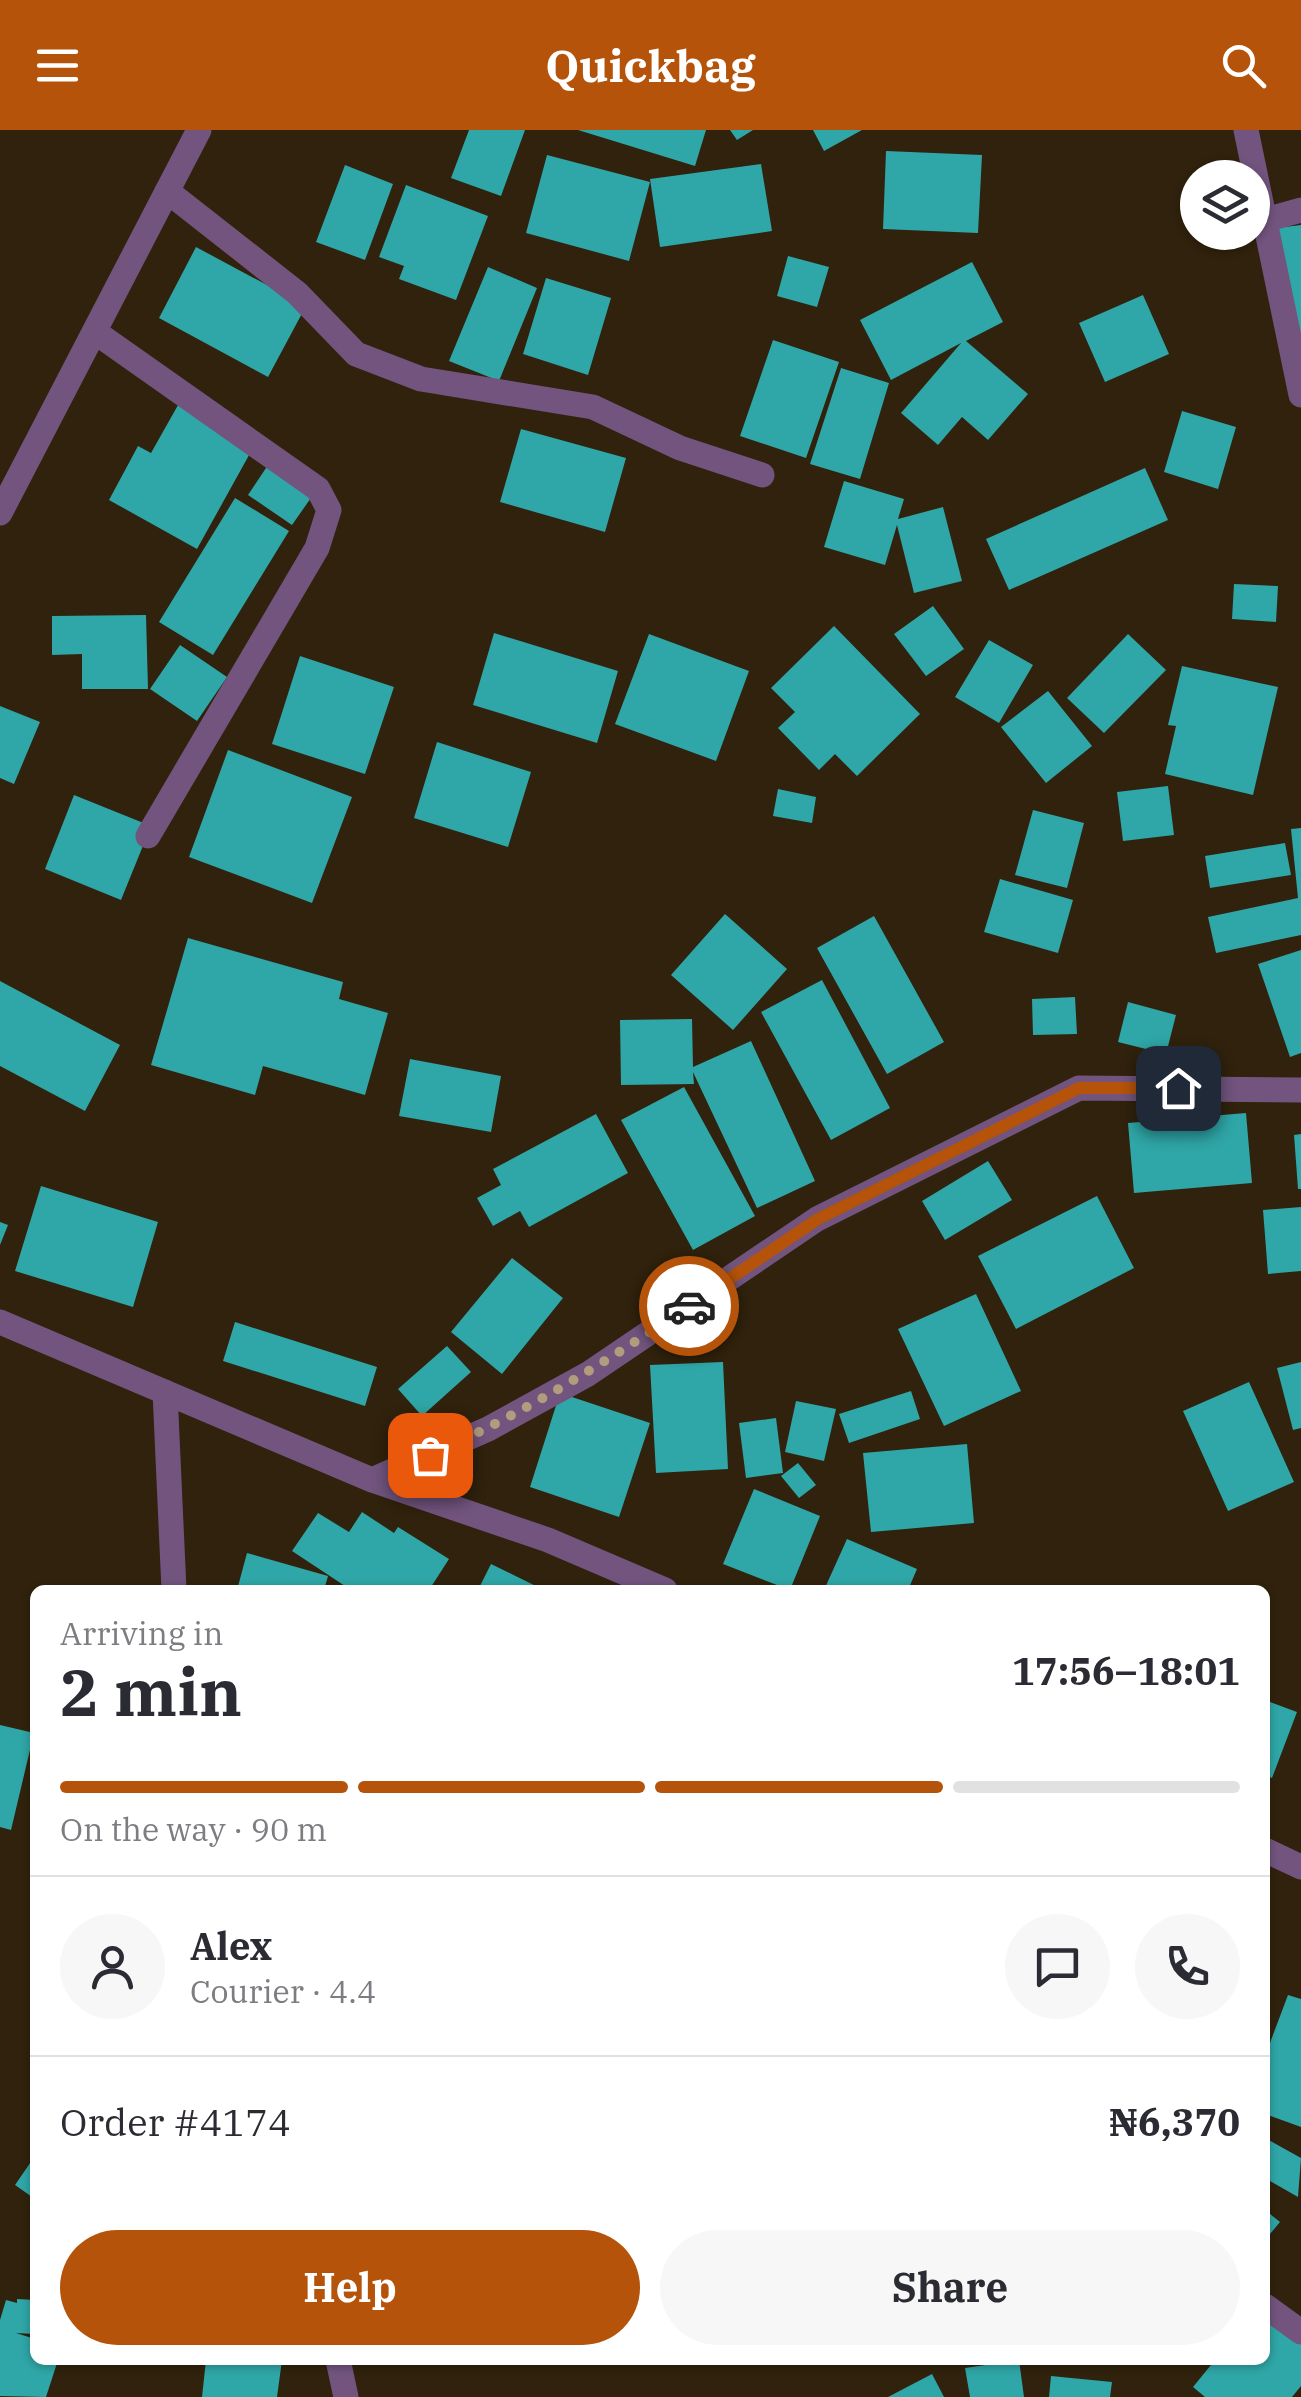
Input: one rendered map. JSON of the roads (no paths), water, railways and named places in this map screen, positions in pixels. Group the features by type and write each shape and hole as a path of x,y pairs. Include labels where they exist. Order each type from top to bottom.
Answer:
{"street":[{"path":"1246,130 1252,160"},
{"path":"0,513 197,131"},
{"path":"167,190 297,293 356,354 421,379 593,406 680,448 762,475"},
{"path":"1270,219 1301,210"},
{"path":"1270,244 1301,395"},
{"path":"95,332 318,490 330,510 317,548 148,836"},
{"path":"372,1480 488,1430 588,1374 818,1219 1079,1088 1301,1090"},
{"path":"0,1322 372,1480 548,1540 653,1585"},
{"path":"165,1392 174,1585"},
{"path":"1270,1852 1301,1866"},
{"path":"1270,2310 1301,2332"},
{"path":"339,2365 346,2397"}]}
